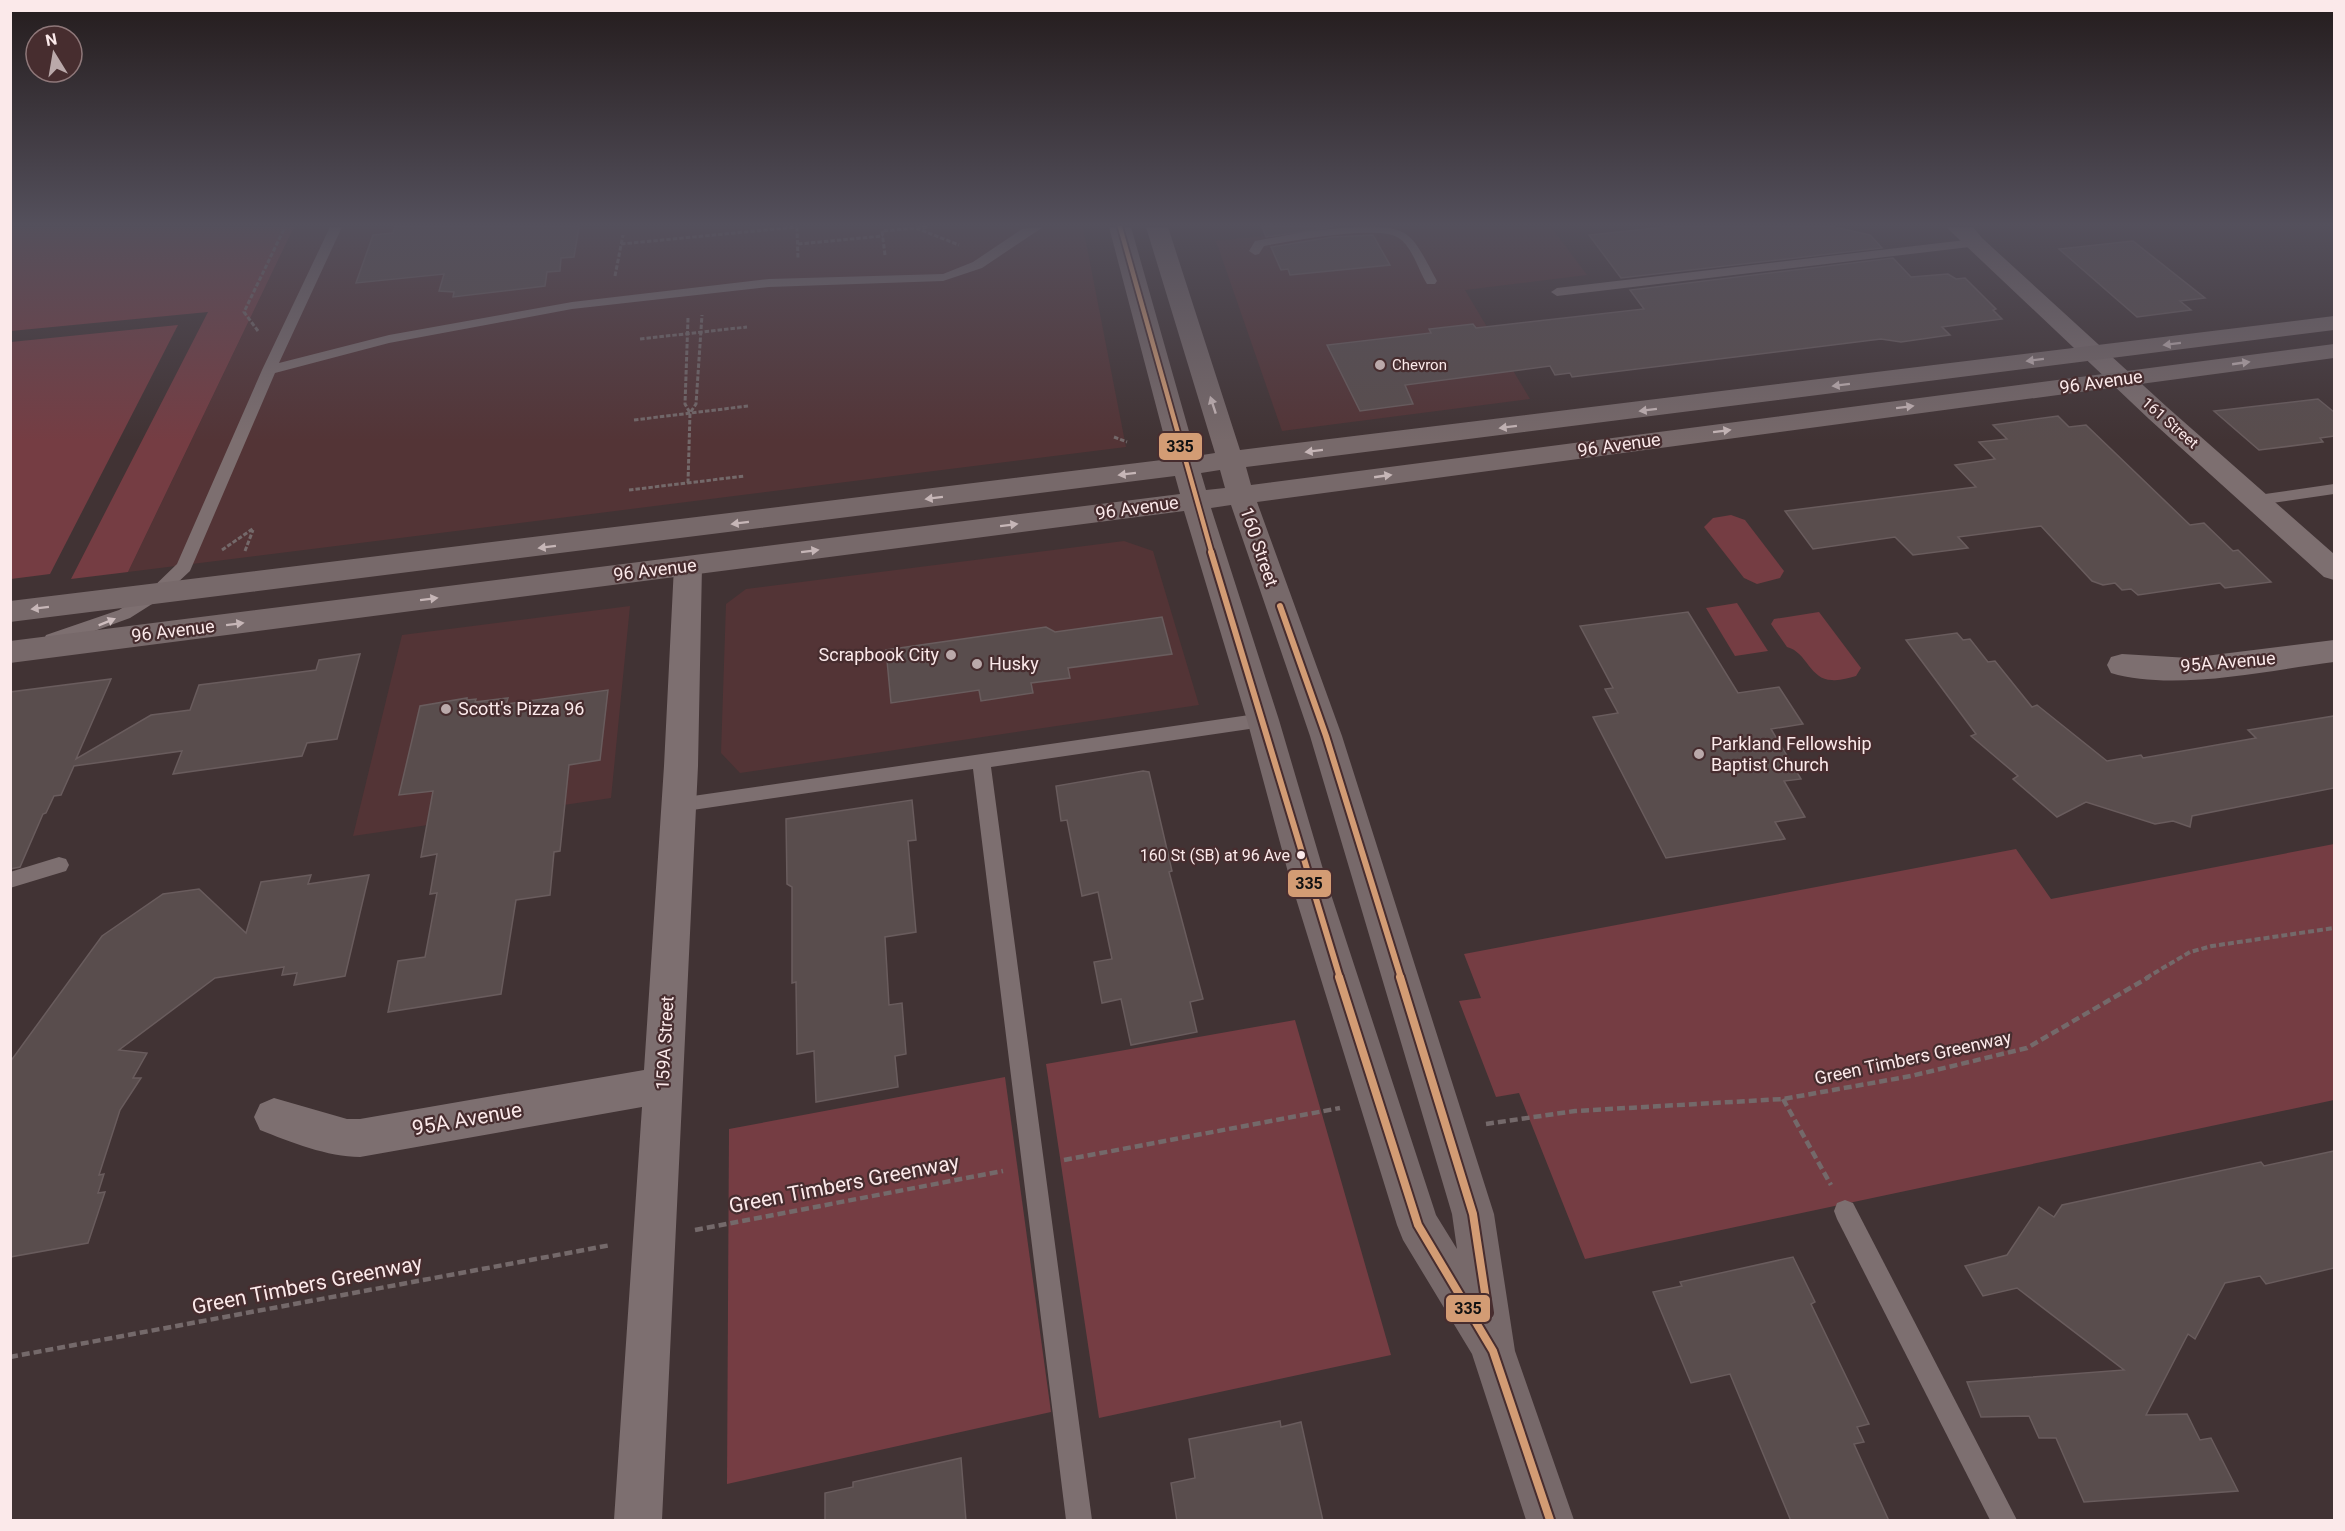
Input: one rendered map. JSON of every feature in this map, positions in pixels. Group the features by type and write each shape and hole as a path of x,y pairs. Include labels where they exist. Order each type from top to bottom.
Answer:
{"main road":[{"name":"160 Street","path":"1139,298 1185,466 1263,720 1307,876 1418,1225 1493,1351"},
{"name":"160 Street","path":"1179,298 1241,495 1326,736 1473,1214 1493,1351 1550,1521"},
{"name":"96 Avenue","path":"10,612 2334,323"},
{"name":"96 Avenue","path":"10,652 1241,495 2334,351"}],"street":[{"name":"161 Street","path":"2034,298 2334,570"},
{"name":"159A Street","path":"638,1521 679,806 688,566"},
{"name":"95A Avenue","path":"2122,665 2189,669 2334,651"},
{"name":"95A Avenue","path":"274,1117 347,1138 360,1138 663,1085"}],"lane":[{"path":"10,652 109,623 160,593 184,567 303,298"},
{"path":"269,370 352,346 427,330 624,298"},
{"path":"2258,500 2334,489"},
{"path":"679,806 1263,720"},
{"path":"981,761 1079,1521"},
{"path":"10,880 59,865"},
{"path":"1845,1211 2004,1521"}],"path":[{"path":"251,298 244,312 260,333"},
{"path":"690,413 696,404 702,313"},
{"path":"688,314 686,404 690,413 688,483"},
{"path":"640,339 747,327"},
{"path":"634,420 748,406"},
{"path":"629,490 746,476"},
{"path":"218,553 254,528 242,560"},
{"name":"Green Timbers Greenway","path":"1480,1125 1506,1119 1575,1111 1784,1099 1911,1076 2027,1048 2065,1028 2190,952 2212,946 2334,928"},
{"path":"1784,1099 1845,1211"},
{"path":"1068,1159 1337,1109"},
{"name":"Green Timbers Greenway","path":"689,1231 1006,1170"},
{"name":"Green Timbers Greenway","path":"10,1357 610,1246"}],"shaded area":[{"path":"11,298 260,298 128,572 71,579 208,312 11,331"},
{"path":"260,298 1097,298 1126,447 128,572"},
{"path":"1236,298 1470,298 1530,399 1282,431"},
{"path":"178,325 50,574 11,579 11,342"},
{"path":"1731,515 1745,520 1784,571 1780,578 1757,584 1744,578 1704,527 1713,518"},
{"path":"1124,541 1153,551 1199,705 740,773 721,753 726,604 746,589"},
{"path":"1737,603 1768,651 1735,656 1706,608"},
{"path":"630,606 611,798 353,836 402,635"},
{"path":"1819,612 1861,668 1856,676 1835,680 1818,676 1799,654 1787,647 1771,624 1774,619"},
{"path":"2334,844 2334,1100 1585,1259 1519,1093 1496,1097 1459,1001 1481,998 1464,954 2016,849 2051,899"},
{"path":"1295,1020 1391,1355 1099,1418 1046,1064"},
{"path":"1005,1077 1051,1412 727,1484 729,1129"}],"building":[{"path":"1636,298 1985,298 2002,319 1942,327 1950,335 1901,342 1881,339 1572,377 1570,373 1555,375 1550,366 1405,385 1413,404 1360,411 1327,345 1431,333 1429,329 1473,324 1476,328 1644,309"},
{"path":"2116,298 2201,298 2180,301 2191,310 2137,317"},
{"path":"2318,399 2334,412 2334,436 2320,438 2323,442 2259,450 2214,411"},
{"path":"2058,416 2069,427 2086,425 2190,525 2204,523 2233,551 2238,550 2271,582 2225,588 2220,583 2138,595 2131,589 2122,590 2115,583 2103,585 2092,581 2041,526 1958,537 1968,548 1913,555 1895,537 1813,549 1785,511 1976,487 1955,465 1995,459 1979,442 2007,439 1993,425"},
{"name":"Parkland Fellowship Baptist Church","path":"1688,612 1738,693 1779,687 1803,724 1771,729 1801,779 1784,781 1805,817 1775,822 1785,839 1666,858 1593,717 1618,713 1605,689 1613,688 1580,626"},
{"name":"Husky","path":"1162,617 1172,654 1068,668 1070,678 1031,683 1033,693 981,701 979,690 891,703 886,650 1046,627 1055,632"},
{"path":"1957,633 1963,640 1970,639 1988,662 1995,661 2032,707 2037,705 2107,761 2141,755 2143,758 2256,738 2248,730 2334,716 2334,788 2192,816 2190,827 2173,821 2155,824 2086,802 2057,817 2013,779 2018,776 1971,736 1976,734 1906,640"},
{"path":"360,654 337,739 307,743 302,756 173,774 182,751 74,766 61,795 54,796 46,813 43,814 20,867 10,869 10,692 111,679 76,759 151,715 190,710 199,685 316,670 319,660"},
{"path":"608,690 600,760 569,765 560,851 554,852 550,895 516,900 501,994 388,1012 398,961 425,957 437,893 430,894 437,854 421,857 433,791 399,795 420,706 467,698 467,700 476,699 475,702 508,698 506,704"},
{"path":"1143,771 1149,772 1172,871 1169,872 1203,999 1190,1002 1197,1032 1131,1045 1121,999 1102,1003 1094,962 1112,959 1098,892 1082,896 1067,820 1061,821 1056,786"},
{"path":"912,800 916,840 908,841 916,932 885,937 889,1005 902,1003 906,1054 895,1056 898,1087 816,1102 814,1051 797,1054 796,982 792,983 792,887 787,884 786,819"},
{"path":"311,875 308,884 369,875 345,976 294,985 297,973 282,975 284,967 215,978 119,1050 147,1053 133,1078 141,1078 120,1110 99,1175 104,1174 98,1193 105,1192 88,1243 10,1257 10,1062 102,936 163,894 199,889 246,933 261,882"},
{"path":"2334,1151 2334,1268 2266,1284 2260,1276 2225,1283 2195,1339 2188,1334 2146,1415 2187,1414 2200,1440 2211,1438 2238,1491 2084,1502 2056,1438 2039,1438 2029,1416 1981,1417 1967,1382 2124,1370 2017,1288 1983,1296 1965,1266 2007,1255 2039,1207 2054,1217 2062,1205 2261,1162 2264,1166"},
{"path":"1793,1257 1815,1302 1811,1304 1869,1424 1857,1427 1864,1442 1854,1444 1889,1521 1791,1521 1730,1374 1691,1383 1653,1292 1682,1286 1680,1282"},
{"path":"1280,1421 1281,1427 1301,1422 1323,1521 1177,1521 1171,1483 1195,1478 1189,1439"},
{"path":"961,1458 966,1521 825,1521 825,1493 853,1487 853,1482"}],"transit line":[{"name":"335","path":"1140,298 1195,500 1263,720 1307,876 1418,1225 1493,1351 1550,1520"},
{"name":"335","path":"1280,606 1326,736 1473,1214 1488,1313"}],"place":[{"name":"Chevron","path":"1380,365"},
{"name":"Scrapbook City","path":"951,655"},
{"name":"Husky","path":"977,664"},
{"name":"Scott's Pizza 96","path":"446,709"},
{"name":"Parkland Fellowship Baptist Church","path":"1699,754"},
{"name":"160 St (SB) at 96 Ave","path":"1301,855"}]}
